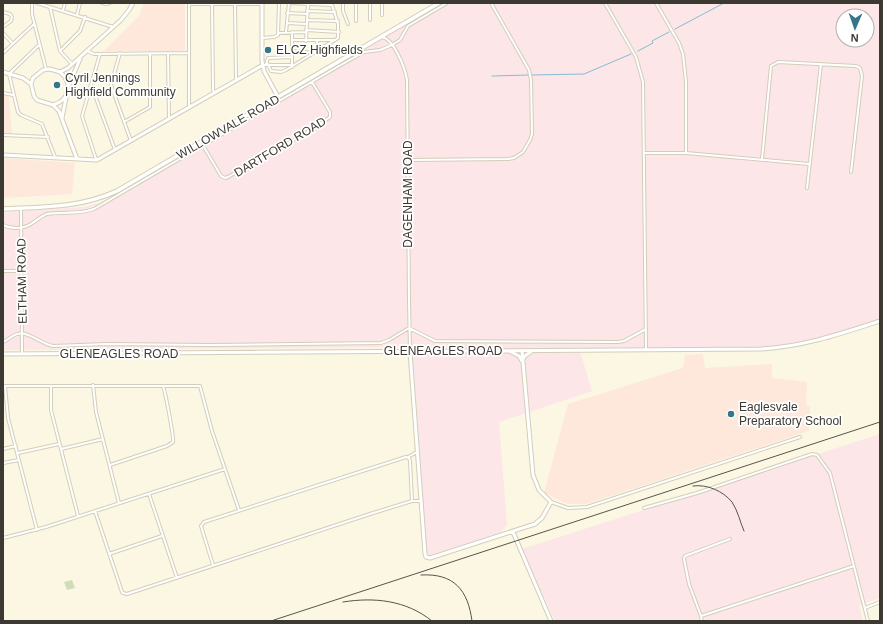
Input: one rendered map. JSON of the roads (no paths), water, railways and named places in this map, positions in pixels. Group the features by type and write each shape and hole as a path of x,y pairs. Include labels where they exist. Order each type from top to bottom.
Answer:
{"main road":[{"name":"WILLOWVALE ROAD","path":"3,210 67,206 99,199 117,191 202,144 278,97 439,3"}],"street":[{"path":"32,3 32,11 39,45 46,69"},
{"path":"37,3 49,5 113,27"},
{"path":"63,10 65,3"},
{"path":"77,15 80,3"},
{"path":"102,3 110,3"},
{"path":"60,72 72,65 113,27 127,13 133,3"},
{"path":"189,107 189,3 262,3 262,38 266,64 278,97"},
{"path":"278,33 279,3"},
{"path":"266,64 271,71 281,72 336,40 339,32 338,21 332,5 289,3 286,32"},
{"path":"306,40 308,3"},
{"path":"343,3 343,11 348,24"},
{"path":"356,3 356,21"},
{"path":"370,3 370,20"},
{"path":"382,3 382,15"},
{"path":"3,225 8,228 21,228 30,225 47,214 84,212 94,209 202,144 364,52 380,50 392,45 400,40 408,26 447,3"},
{"path":"408,160 508,159 519,155 529,144 532,134 530,74 491,3"},
{"path":"605,3 633,51 641,72 644,90 646,350"},
{"path":"656,3 679,43 683,54 686,82 686,153"},
{"path":"212,4 214,93"},
{"path":"235,4 236,80"},
{"path":"49,5 60,51 72,65"},
{"path":"3,12 10,14 12,17 11,21 3,27"},
{"path":"287,13 335,12"},
{"path":"60,51 80,31 85,17"},
{"path":"306,20 338,21"},
{"path":"3,53 35,23"},
{"path":"286,23 306,24"},
{"path":"262,38 274,37 278,33 286,32 339,32"},
{"path":"292,32 292,66"},
{"path":"389,40 390,32"},
{"path":"3,33 13,44"},
{"name":"DAGENHAM ROAD","path":"382,36 389,40 403,64 407,77 410,352"},
{"path":"292,40 336,40"},
{"path":"316,53 317,40"},
{"path":"9,74 39,45"},
{"path":"87,51 94,54 189,53"},
{"path":"292,51 316,53"},
{"path":"120,53 111,85 131,141"},
{"path":"124,122 150,107 150,53"},
{"path":"168,53 169,119"},
{"path":"96,160 82,118 100,54"},
{"path":"62,119 69,86 81,57"},
{"path":"266,64 268,58 292,57"},
{"path":"762,159 770,66 778,62 856,66 862,70 862,76 851,172"},
{"path":"3,155 96,160 266,64 292,66"},
{"path":"807,188 821,64"},
{"path":"3,72 23,78 33,78 46,69 53,69 60,72 67,80 69,86"},
{"path":"9,74 13,95 19,114 42,124 55,158"},
{"path":"23,78 31,84"},
{"path":"33,78 31,84 34,96 37,100 53,106 59,111 77,160"},
{"name":"DARTFORD ROAD","path":"202,144 218,173 223,178 226,178 328,119 330,112 312,82"},
{"path":"91,86 115,150"},
{"path":"3,93 13,95"},
{"path":"53,106 59,104 66,96"},
{"path":"3,135 48,137"},
{"path":"644,153 686,153 810,164"},
{"name":"ELTHAM ROAD","path":"21,208 22,354"},
{"path":"3,271 21,271"},
{"name":"GLENEAGLES ROAD","path":"3,354 760,349 789,347 817,341 880,321"},
{"path":"3,342 18,334 22,334 31,336 45,345 53,346 113,344 381,344 387,342 409,328 435,341 618,342 624,341 646,329"},
{"path":"509,351 519,356 522,361"},
{"path":"522,351 533,475 538,490 551,502 568,508 587,507 800,437"},
{"path":"522,361 525,356 533,351"},
{"path":"410,352 425,554 428,558 513,532 538,521 551,502"},
{"path":"93,385 95,406 119,503"},
{"path":"37,530 6,410 4,386 200,386 212,431 239,510"},
{"path":"51,386 51,410 78,516"},
{"path":"110,465 167,446 173,442 173,431 166,403 165,390 162,386"},
{"path":"61,449 103,439"},
{"path":"18,453 59,444"},
{"path":"3,449 16,446"},
{"path":"214,565 202,524 204,522 403,457 408,457 418,452"},
{"path":"644,508 697,493 816,454 830,473 868,621"},
{"path":"408,457 410,460 412,501"},
{"path":"3,463 19,460"},
{"path":"3,538 37,530 225,469"},
{"path":"149,494 177,578"},
{"path":"95,511 122,592 124,594 412,501 421,500"},
{"path":"513,532 551,621"},
{"path":"109,554 162,536"},
{"path":"702,621 689,584 684,559 685,556 730,539"},
{"path":"701,616 854,566"},
{"path":"865,608 880,602"}],"waterway":[{"path":"675,29 724,3"},
{"path":"638,51 653,43 652,41 669,32"},
{"path":"532,75 584,74 631,54"},
{"path":"492,76 528,75"}],"railway":[{"path":"271,621 880,422"},
{"path":"693,486 709,487 728,498 736,509 744,531"},
{"path":"421,575 442,577 451,581 457,586 463,592 467,600 472,621"},
{"path":"343,602 378,600 401,604 422,614 432,621"}],"place":[{"name":"ELCZ Highfields","path":"268,50"},
{"name":"Cyril Jennings Highfield Community","path":"57,85"},
{"name":"Eaglesvale Preparatory School","path":"731,414"}]}
